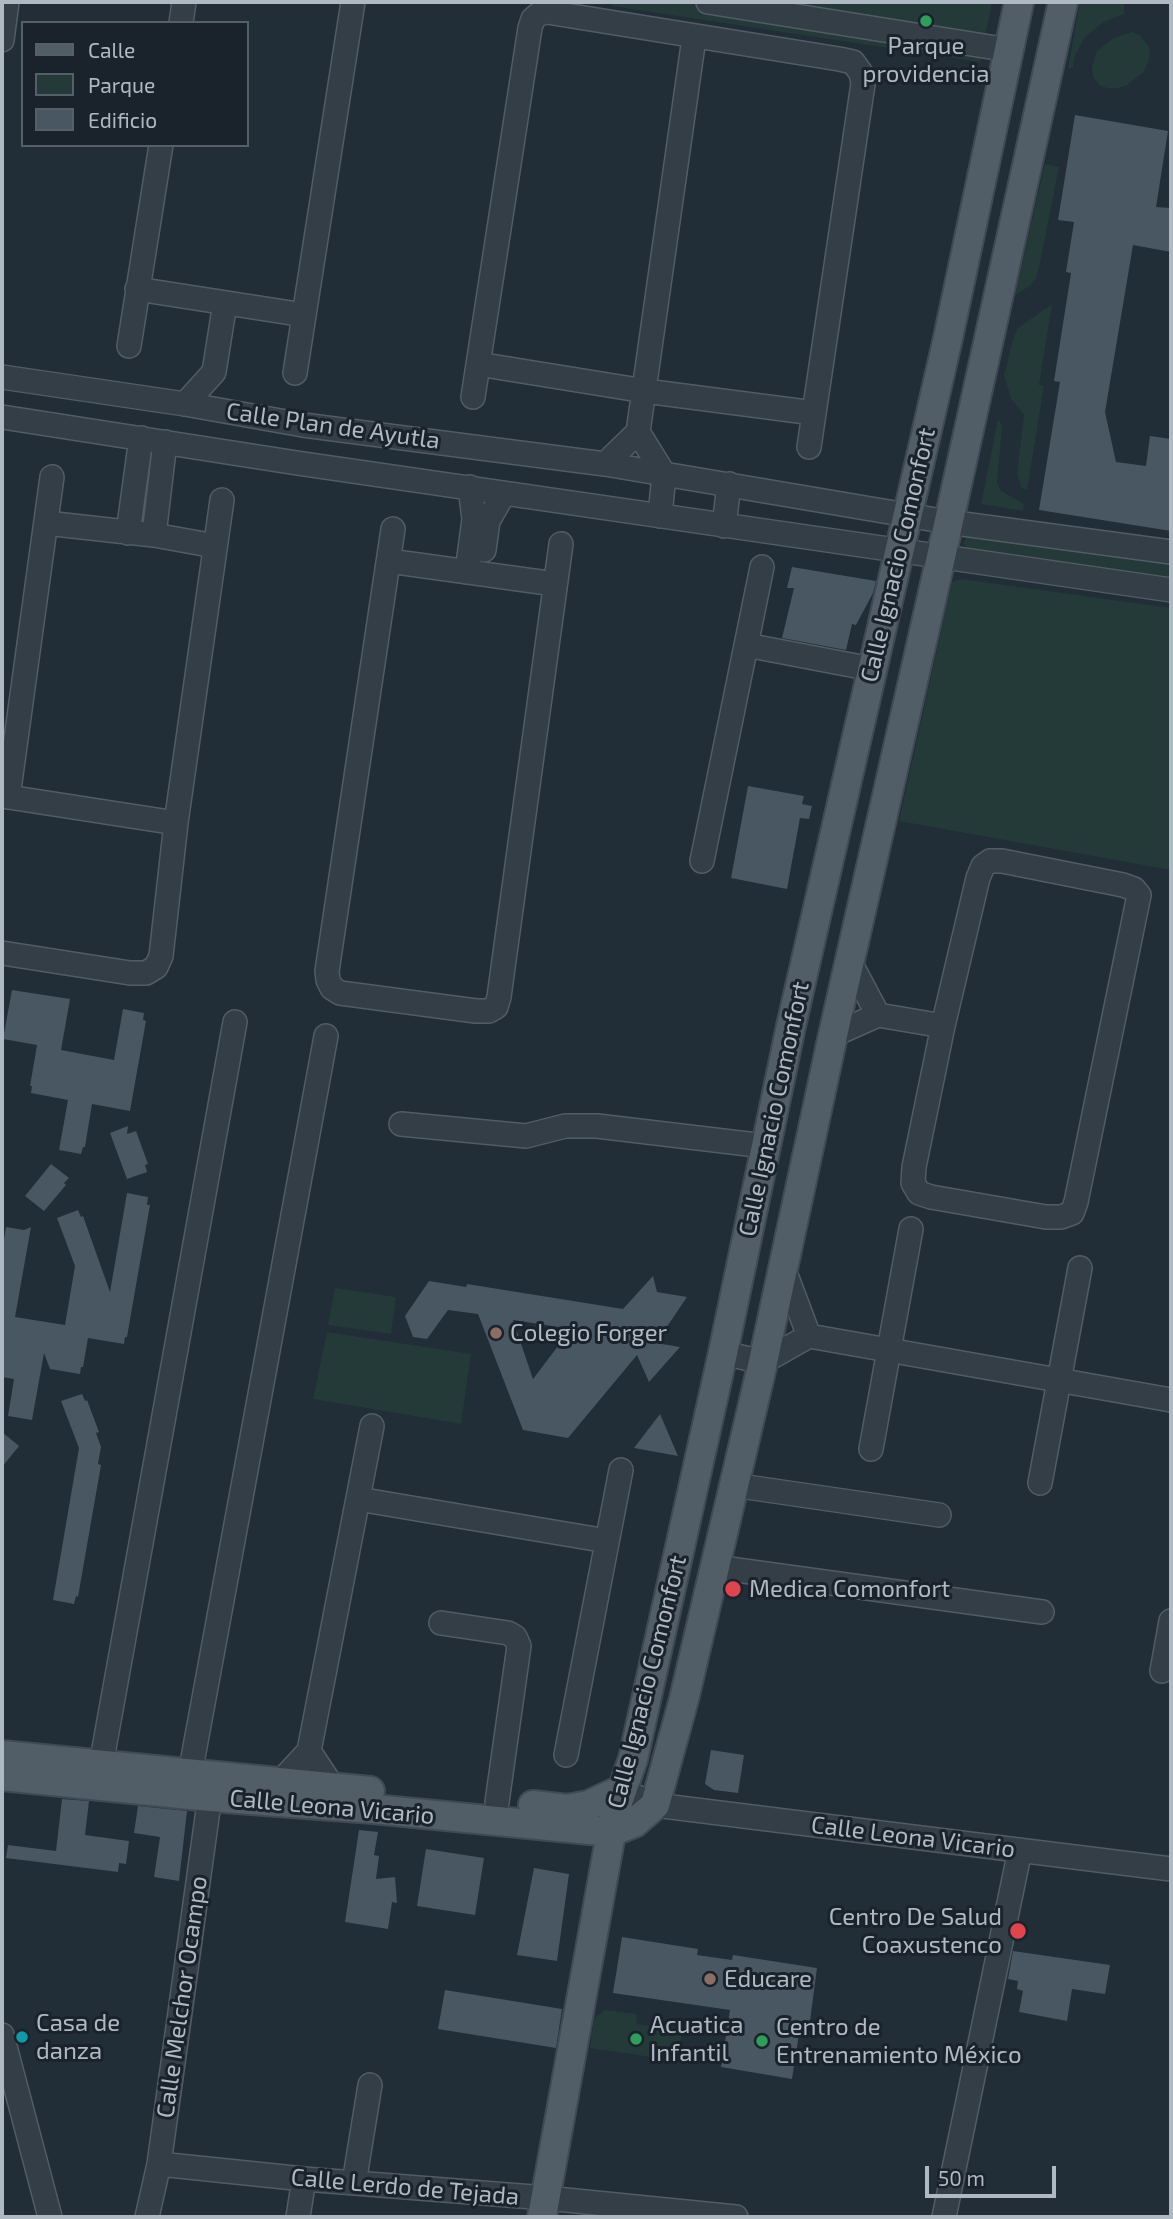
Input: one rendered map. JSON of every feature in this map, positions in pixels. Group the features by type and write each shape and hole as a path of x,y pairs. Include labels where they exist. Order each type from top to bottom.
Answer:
{"main road":[{"name":"Calle Ignacio Comonfort","path":"544,2208 611,1832 621,1790 633,1759 723,1353 765,1146 948,338 1019,2"},
{"name":"Calle Ignacio Comonfort","path":"655,1805 684,1699 763,1362 1063,2"},
{"name":"Calle Leona Vicario","path":"2,1755 101,1765 205,1783 375,1800 611,1832"},
{"name":"Calle Leona Vicario","path":"2,1776 205,1783 281,1781 332,1786 375,1800 497,1802 567,1809 589,1805 621,1790"},
{"path":"611,1832 634,1823 655,1805"}],"street":[{"path":"2,40 7,2"},
{"path":"181,21 184,2"},
{"path":"295,373 354,2"},
{"path":"708,2 1009,50"},
{"path":"473,397 530,28 539,13 547,12 694,38 839,59 853,62 861,73 863,84 809,447"},
{"path":"605,464 638,432 694,38"},
{"path":"129,346 160,147"},
{"path":"137,289 304,315"},
{"path":"225,303 214,372 230,411"},
{"path":"478,364 645,391 814,413"},
{"path":"185,404 214,372"},
{"name":"Calle Plan de Ayutla","path":"2,377 230,411 303,425 605,464 948,522 1171,552"},
{"name":"Calle Plan de Ayutla","path":"2,418 504,494 1171,590"},
{"name":"Calle Plan de Ayutla","path":"297,463 303,425"},
{"name":"Calle Plan de Ayutla","path":"337,469 344,430"},
{"path":"638,432 664,474 660,516"},
{"path":"128,533 141,438"},
{"path":"154,535 165,442"},
{"path":"52,477 5,796 176,823"},
{"path":"724,526 729,484"},
{"path":"470,487 481,520 473,573"},
{"path":"481,520 504,494"},
{"path":"2,953 130,973 146,973 156,967 161,956 176,823 222,500"},
{"path":"46,523 154,535 215,546"},
{"path":"393,529 327,971 332,988 340,993 476,1011 489,1011 496,1007 501,983 561,544"},
{"path":"389,561 555,584"},
{"path":"702,861 762,567"},
{"path":"746,645 872,669"},
{"path":"990,861 1002,861 1123,885 1134,889 1139,895 1072,1213 1061,1217 1046,1217 919,1193 913,1183 914,1167 943,1026 978,877 983,866 990,861"},
{"path":"850,962 878,1015"},
{"path":"833,1035 878,1015 943,1026"},
{"path":"101,1765 235,1022"},
{"name":"Calle Melchor Ocampo","path":"147,2217 159,2164 205,1783 326,1036"},
{"path":"401,1124 526,1136 565,1126 588,1125 765,1146"},
{"path":"871,1449 911,1229"},
{"path":"783,1267 809,1336"},
{"path":"1040,1483 1080,1268"},
{"path":"723,1353 763,1362 809,1336 1171,1401"},
{"path":"281,1781 309,1751 372,1426"},
{"path":"566,1755 621,1470"},
{"path":"733,1485 939,1515"},
{"path":"358,1499 607,1541"},
{"path":"715,1567 1042,1612"},
{"path":"1162,1671 1171,1621"},
{"path":"441,1623 508,1633 515,1637 519,1646 497,1802"},
{"path":"309,1751 332,1786"},
{"name":"Calle Leona Vicario","path":"621,1790 655,1805 1171,1869"},
{"path":"944,2217 1020,1850"},
{"path":"2,2035 51,2217"},
{"path":"354,2183 370,2085"},
{"name":"Calle Lerdo de Tejada","path":"159,2164 354,2183 544,2208 736,2217"},
{"path":"298,2217 304,2179"}],"green space":[{"path":"612,2 992,2 980,62 612,6"},
{"path":"1080,2 1124,2 1124,14 1104,22 1085,37 1075,55 1073,68 1068,68"},
{"path":"1132,32 1140,35 1149,47 1150,56 1144,72 1127,85 1118,88 1099,85 1093,77 1092,67 1097,51 1114,38"},
{"path":"1045,164 1059,167 1039,268 1030,286 1015,295"},
{"path":"1052,304 1039,385 1044,386 1027,490 1021,487 1017,474 1024,415 1011,399 1004,375 1018,328"},
{"path":"998,419 1002,427 997,482 1000,490 1024,504 1023,511 981,504"},
{"path":"967,537 1171,563 1171,578 969,551 963,543"},
{"path":"962,579 1171,608 1171,870 899,821 952,582"},
{"path":"335,1288 396,1297 391,1334 328,1325"},
{"path":"327,1332 471,1354 461,1424 313,1399"},
{"name":"Acuatica Infantil","path":"605,2010 637,2014 636,2024 682,2030 678,2061 590,2048 594,2018"}],"building":[{"path":"1075,115 1168,131 1156,207 1171,208 1171,252 1133,245 1105,412 1116,462 1146,466 1150,436 1171,439 1171,531 1039,510 1060,382 1054,381 1071,273 1066,272 1074,222 1058,220"},
{"path":"792,567 876,581 873,593 856,625 852,624 846,650 782,638 794,588 787,588"},
{"path":"748,786 804,796 802,804 812,806 809,819 800,818 787,889 731,878"},
{"path":"12,990 70,999 61,1050 114,1060 123,1009 144,1013 143,1020 146,1021 130,1111 92,1104 85,1147 81,1154 59,1150 68,1100 31,1093 37,1045 3,1039"},
{"path":"128,1126 127,1134 136,1131 148,1164 145,1165 147,1172 127,1179 110,1133"},
{"path":"51,1164 69,1178 44,1211 25,1196"},
{"path":"127,1193 148,1197 147,1205 150,1205 124,1344 88,1338 80,1374 50,1369 44,1353 32,1420 8,1416 14,1379 2,1377 2,1252 6,1227 24,1230 31,1227 15,1317 65,1325 75,1266 57,1218 78,1210 81,1217 83,1216 110,1292"},
{"path":"653,1276 657,1292 687,1297 656,1343 680,1347 649,1382 637,1355 568,1438 523,1430 478,1314 448,1310 427,1339 413,1337 405,1316 429,1281 466,1287 467,1284 623,1309","holes":["513,1320 571,1329 533,1379"]},
{"path":"82,1394 85,1401 87,1400 99,1432 96,1433 101,1447 98,1464 101,1465 78,1597 76,1596 74,1604 53,1600 79,1448 61,1401"},
{"path":"660,1414 678,1456 634,1448"},
{"path":"2,1432 19,1446 2,1467"},
{"path":"711,1750 744,1755 738,1793 714,1790 705,1784"},
{"path":"62,1799 89,1801 85,1835 129,1841 126,1864 119,1863 118,1872 6,1858 8,1845 56,1851"},
{"path":"138,1806 187,1811 179,1881 154,1877 160,1837 134,1833"},
{"path":"359,1830 378,1832 374,1855 379,1856 376,1879 395,1877 397,1903 392,1902 388,1929 345,1922"},
{"path":"426,1849 484,1858 475,1915 417,1906"},
{"path":"534,1868 569,1874 557,1961 517,1955"},
{"name":"Educare","path":"622,1937 698,1949 697,1955 732,1960 733,1955 817,1968 810,2021 801,2021 792,2079 721,2067 730,2010 613,1993"},
{"path":"1013,1951 1110,1965 1105,1994 1072,1989 1067,2021 1019,2012 1023,1991 1017,1989 1018,1981 1008,1979"},
{"path":"445,1990 562,2009 556,2048 438,2029"}],"place":[{"name":"Parque providencia","path":"926,21"},
{"name":"Colegio Forger","path":"496,1333"},
{"name":"Medica Comonfort","path":"733,1589"},
{"name":"Centro De Salud Coaxustenco","path":"1018,1931"},
{"name":"Educare","path":"710,1979"},
{"name":"Casa de danza","path":"22,2037"},
{"name":"Acuatica Infantil","path":"636,2039"},
{"name":"Centro de Entrenamiento México","path":"762,2041"}]}
